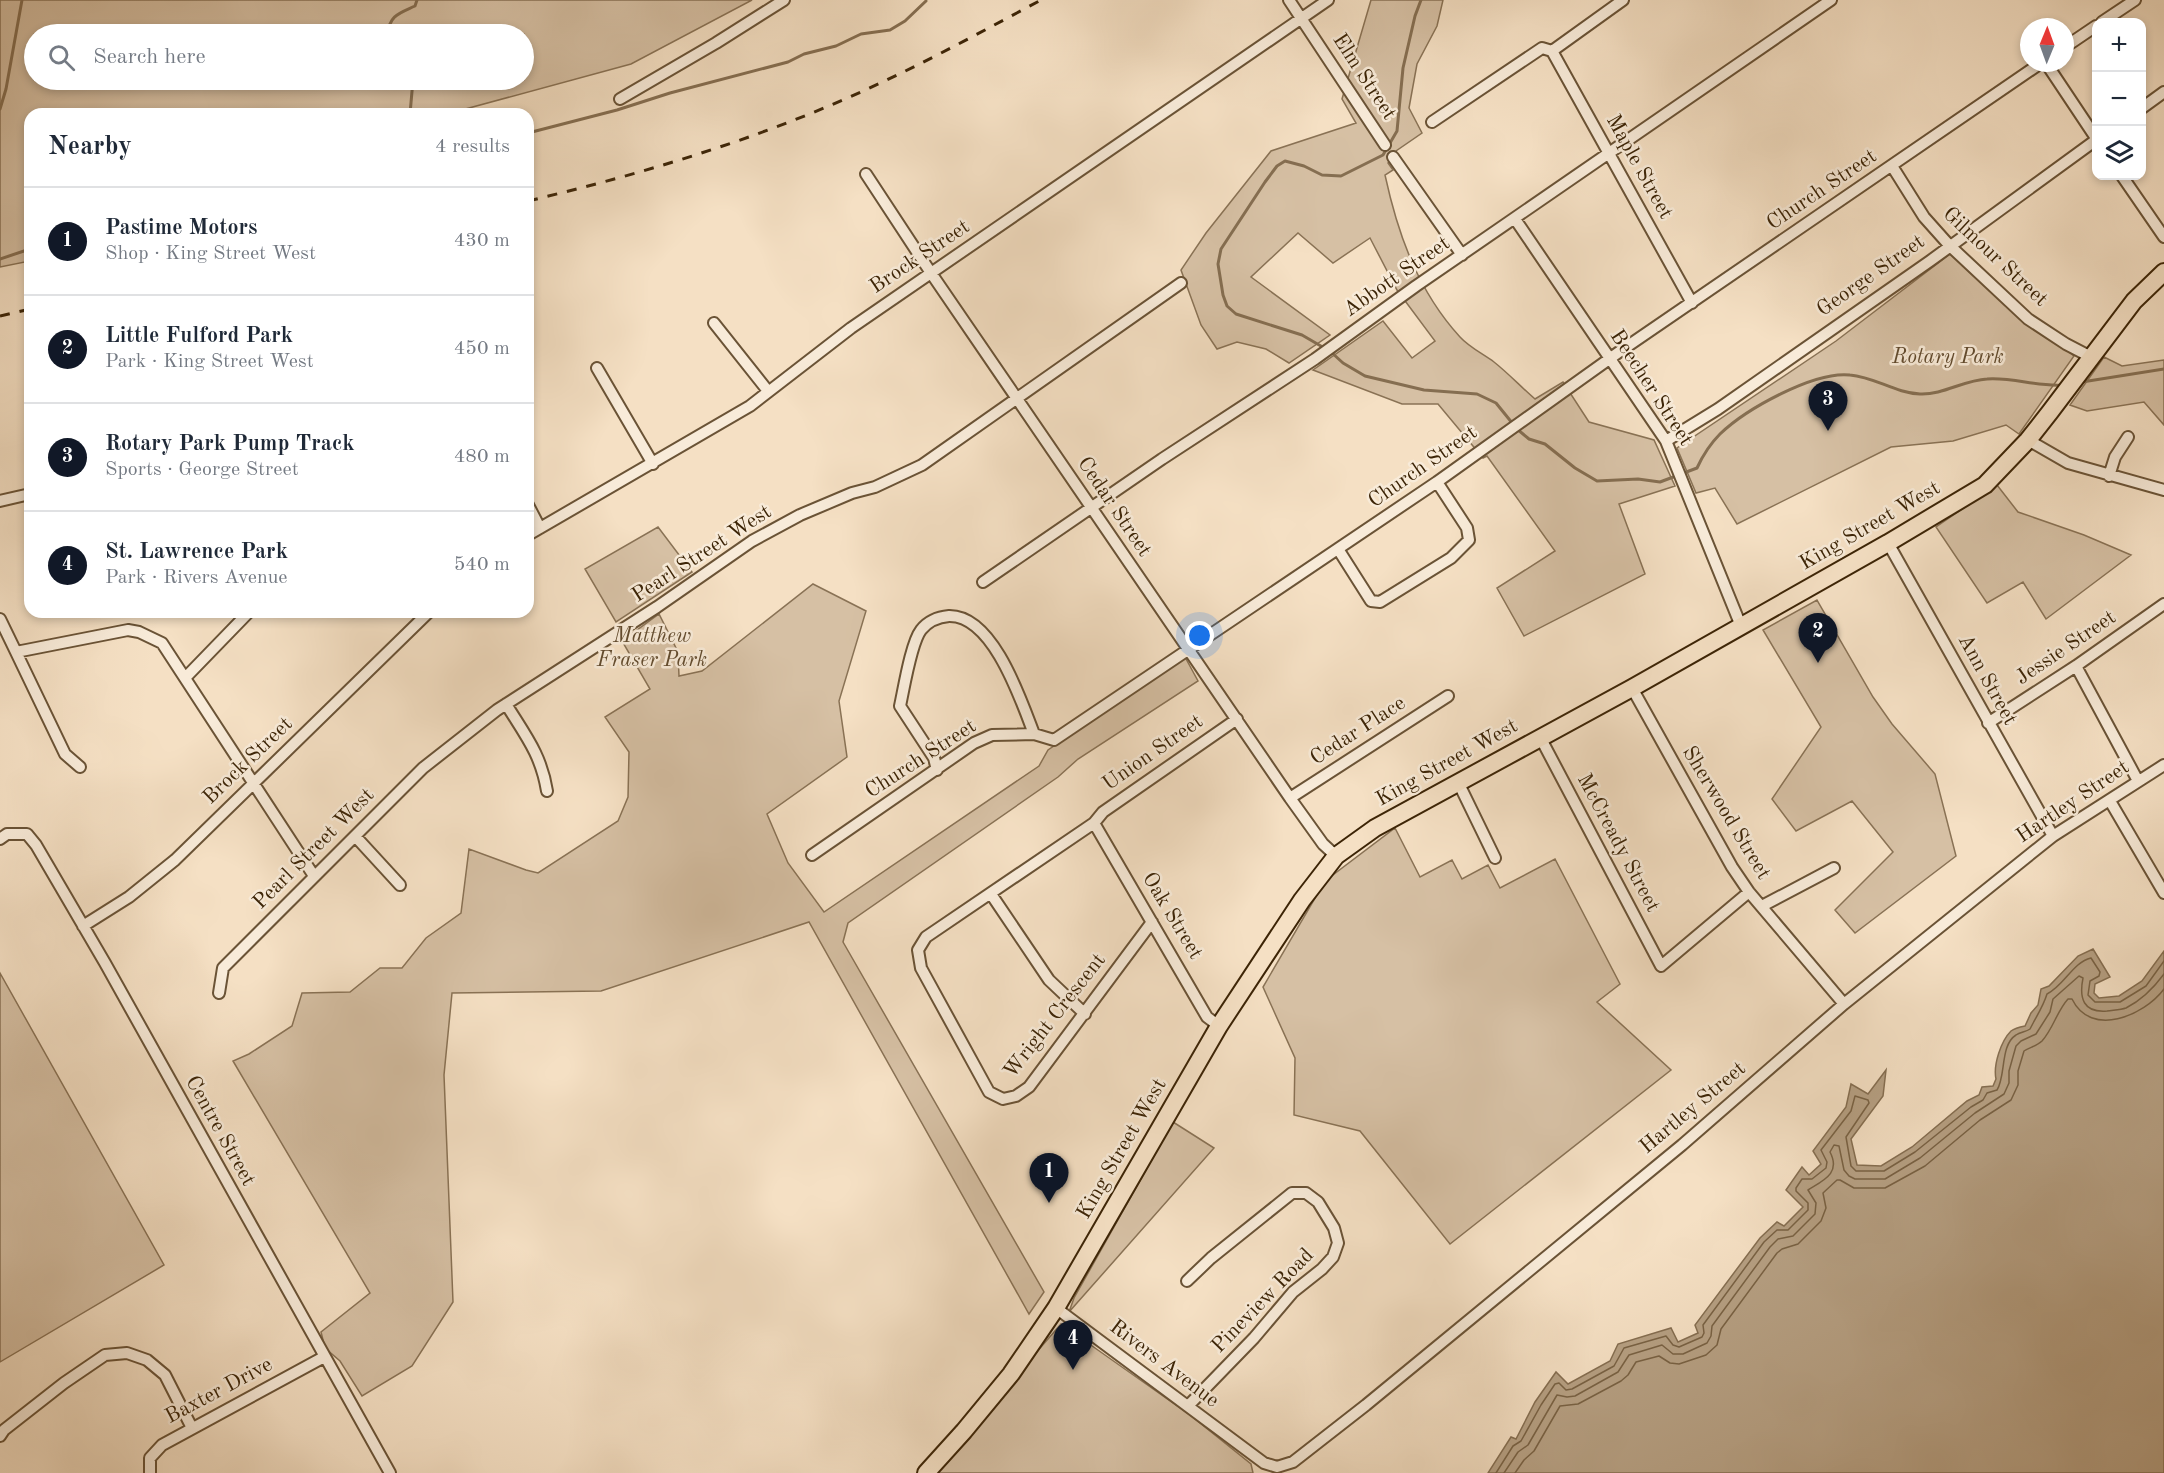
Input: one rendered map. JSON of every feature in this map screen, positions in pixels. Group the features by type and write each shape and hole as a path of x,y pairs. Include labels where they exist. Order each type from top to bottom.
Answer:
{"main road":[{"name":"King Street West","path":"926,1473 1011,1374 1056,1308 1219,1026 1302,900 1336,856 1375,828 1632,688 1888,543 1985,485 2028,440 2134,301 2164,272"}],"street":[{"path":"620,99 784,0"},
{"name":"Elm Street","path":"1289,0 1385,145"},
{"name":"Brock Street","path":"534,532 750,406 851,328 1328,0"},
{"path":"1432,122 1542,48 1552,51 1623,0"},
{"name":"Abbott Street","path":"983,582 1340,342 1831,0"},
{"path":"2108,18 2135,0"},
{"path":"2074,41 2092,29"},
{"name":"Maple Street","path":"1552,51 1692,303"},
{"name":"Church Street","path":"812,855 974,743 992,735 1034,734 1054,740 1437,482 1610,359 2028,72"},
{"path":"2052,72 2092,132"},
{"path":"2146,105 2164,92"},
{"name":"George Street","path":"1666,441 1718,410 1930,261 2092,143"},
{"path":"1393,158 1462,255"},
{"name":"Gilmour Street","path":"1892,166 1924,217 1949,245 2028,319 2091,357"},
{"name":"Cedar Street","path":"866,174 931,273 1290,798 1323,844 1336,856"},
{"path":"2125,180 2164,237"},
{"name":"Beecher Street","path":"1515,219 1666,441 1685,483 1741,626"},
{"name":"Pearl Street West","path":"219,993 223,968 314,876 423,768 507,704 657,607 752,541 800,515 875,487 922,465 1181,283"},
{"path":"714,323 768,391"},
{"path":"597,368 653,464"},
{"path":"2109,476 2115,457 2128,436"},
{"path":"2028,440 2068,463 2164,490"},
{"path":"1338,549 1371,601 1380,602 1451,558 1469,540 1467,528 1437,482"},
{"path":"0,501 24,495"},
{"path":"534,516 540,528"},
{"name":"Ann Street","path":"1888,543 2053,836"},
{"name":"Jessie Street","path":"1988,723 2076,666 2164,604"},
{"path":"937,770 934,758 900,706 913,649 920,631 932,620 945,616 960,616 974,623 985,634 1013,681 1034,734"},
{"path":"186,676 243,618"},
{"name":"Brock Street","path":"83,926 129,897 175,860 423,618"},
{"path":"0,619 65,754 80,767"},
{"path":"16,652 128,630 139,632 162,643 186,676 314,876"},
{"path":"2076,666 2138,781"},
{"name":"Sherwood Street","path":"1632,688 1714,837 1749,892 1844,1004"},
{"name":"Cedar Place","path":"1290,798 1448,696"},
{"path":"507,704 537,754 547,791"},
{"name":"Union Street","path":"1094,823 1103,812 1237,719"},
{"name":"McCready Street","path":"1540,737 1661,966 1749,892"},
{"name":"Hartley Street","path":"1250,1452 1264,1463 1278,1467 1293,1462 1366,1405 1682,1145 1844,1004 2053,836 2164,765"},
{"path":"1458,782 1495,858"},
{"path":"2110,801 2164,893"},
{"name":"Wright Crescent","path":"1094,823 926,937 918,950 921,968 989,1092 1003,1099 1016,1096 1029,1087 1152,922"},
{"name":"Oak Street","path":"1094,823 1207,1017 1219,1026"},
{"name":"Centre Street","path":"0,839 7,834 27,834 36,845 390,1473"},
{"path":"356,836 400,885"},
{"path":"1762,906 1834,868"},
{"path":"990,894 1049,980 1085,1014"},
{"name":"Pineview Road","path":"1186,1281 1292,1193 1306,1193 1318,1202 1334,1228 1338,1243 1333,1257 1293,1292 1254,1338 1188,1406"},
{"name":"Rivers Avenue","path":"1056,1308 1250,1452"},
{"path":"0,1436 4,1430 64,1383 105,1355 127,1353 147,1360 165,1375 192,1428"},
{"name":"Baxter Drive","path":"150,1473 150,1458 162,1445 324,1357"}],"green space":[{"path":"0,0 752,0 631,64 469,108 24,108 24,262 0,267"},
{"path":"1371,0 1443,0 1437,26 1417,64 1409,108 1422,133 1396,151 1388,163 1393,170 1385,175 1403,240 1432,301 1464,341 1499,366 1535,399 1563,382 1589,422 1654,440 1675,486 1619,504 1645,574 1524,636 1497,588 1555,551 1487,456 1483,458 1438,404 1402,404 1313,370 1383,321 1412,358 1435,341 1397,290 1370,238 1333,263 1298,233 1251,277 1330,335 1289,363 1266,349 1237,342 1217,349 1201,325 1181,270 1206,233 1271,151 1356,123 1342,99"},
{"name":"Rotary Park","path":"1950,254 2074,356 2019,434 2006,425 1953,441 1891,447 1737,524 1715,488 1696,493 1677,448 1836,341"},
{"path":"2104,357 2122,366 2164,360 2164,425 2144,402 2087,411 2070,405"},
{"path":"1997,485 2018,512 2084,535 2131,555 2046,619 2023,582 1987,603 1936,527"},
{"path":"658,527 692,572 616,622 585,569"},
{"name":"Matthew Fraser Park","path":"813,584 866,611 839,701 847,757 767,814 788,863 824,912 1039,766 1048,750 1185,657 1198,681 1078,759 1058,777 848,923 843,942 1044,1292 1029,1314 809,922 601,991 452,993 444,1075 453,1302 412,1366 362,1396 340,1361 325,1348 321,1332 370,1293 233,1061 249,1054 292,1026 302,993 350,992 380,968 402,968 426,938 461,913 469,849 538,873 618,821 628,797 629,752 605,717 650,689 622,641 659,614 678,652 679,676 702,671"},
{"path":"1817,600 1873,697 1892,724 1935,774 1956,856 1855,933 1835,910 1893,852 1852,801 1796,831 1772,799 1821,727 1763,630"},
{"path":"1395,828 1420,877 1452,860 1462,879 1488,865 1500,888 1555,859 1620,984 1597,1002 1671,1070 1450,1244 1360,1131 1294,1115 1295,1058 1263,987 1325,881"},
{"path":"0,973 164,1265 0,1362"},
{"path":"1173,1122 1214,1148 1069,1312 1074,1298"},
{"path":"1061,1324 1190,1415 1251,1464 1253,1473 932,1473"}],"water":[{"path":"2093,949 2110,977 2095,984 2094,993 2099,998 2119,996 2142,981 2164,951 2164,1473 1488,1473 1511,1437 1516,1439 1535,1402 1556,1372 1568,1384 1610,1361 1618,1344 1671,1328 1678,1342 1698,1333 1695,1325 1760,1238 1777,1222 1784,1226 1803,1207 1786,1190 1802,1167 1809,1175 1821,1164 1813,1151 1846,1107 1851,1084 1868,1094 1886,1070 1883,1096 1851,1139 1857,1165 1881,1166 1912,1147 1967,1101 1979,1095 1982,1087 1993,1086 1996,1079 1997,1060 2004,1041 2011,1031 2025,1026 2038,1005 2041,989 2049,986 2078,956"}],"waterway":[{"path":"0,109 6,89 22,0"},
{"path":"391,24 400,13 415,6 417,0"},
{"path":"1326,349 1302,335 1236,314 1227,306 1218,264 1221,249 1265,182 1277,166 1285,161 1304,166 1322,175 1341,176 1383,155 1397,131 1403,68 1421,0"},
{"path":"534,131 788,62 804,54 836,46 861,34 890,30 905,21 926,1"},
{"path":"411,108 412,90"},
{"path":"0,259 24,251"},
{"path":"1331,352 1343,363 1365,376 1424,390 1477,394 1496,403 1513,424"},
{"path":"2082,382 2164,369"},
{"path":"1517,429 1529,439 1545,444 1575,468 1597,481 1638,479 1660,482 1697,468 1716,438 1746,414 1781,394 1818,379 1835,375 1859,376 1902,391 1920,394 1929,394 1987,379 2063,385"}],"railway":[{"path":"534,199 678,160 788,122 852,96 907,70 1041,0"},
{"path":"0,316 24,310"}],"place":[{"name":"Rotary Park Pump Track","path":"1828,431"},
{"name":"Little Fulford Park","path":"1818,663"},
{"name":"Pastime Motors","path":"1049,1203"},
{"name":"St. Lawrence Park","path":"1073,1370"}]}
